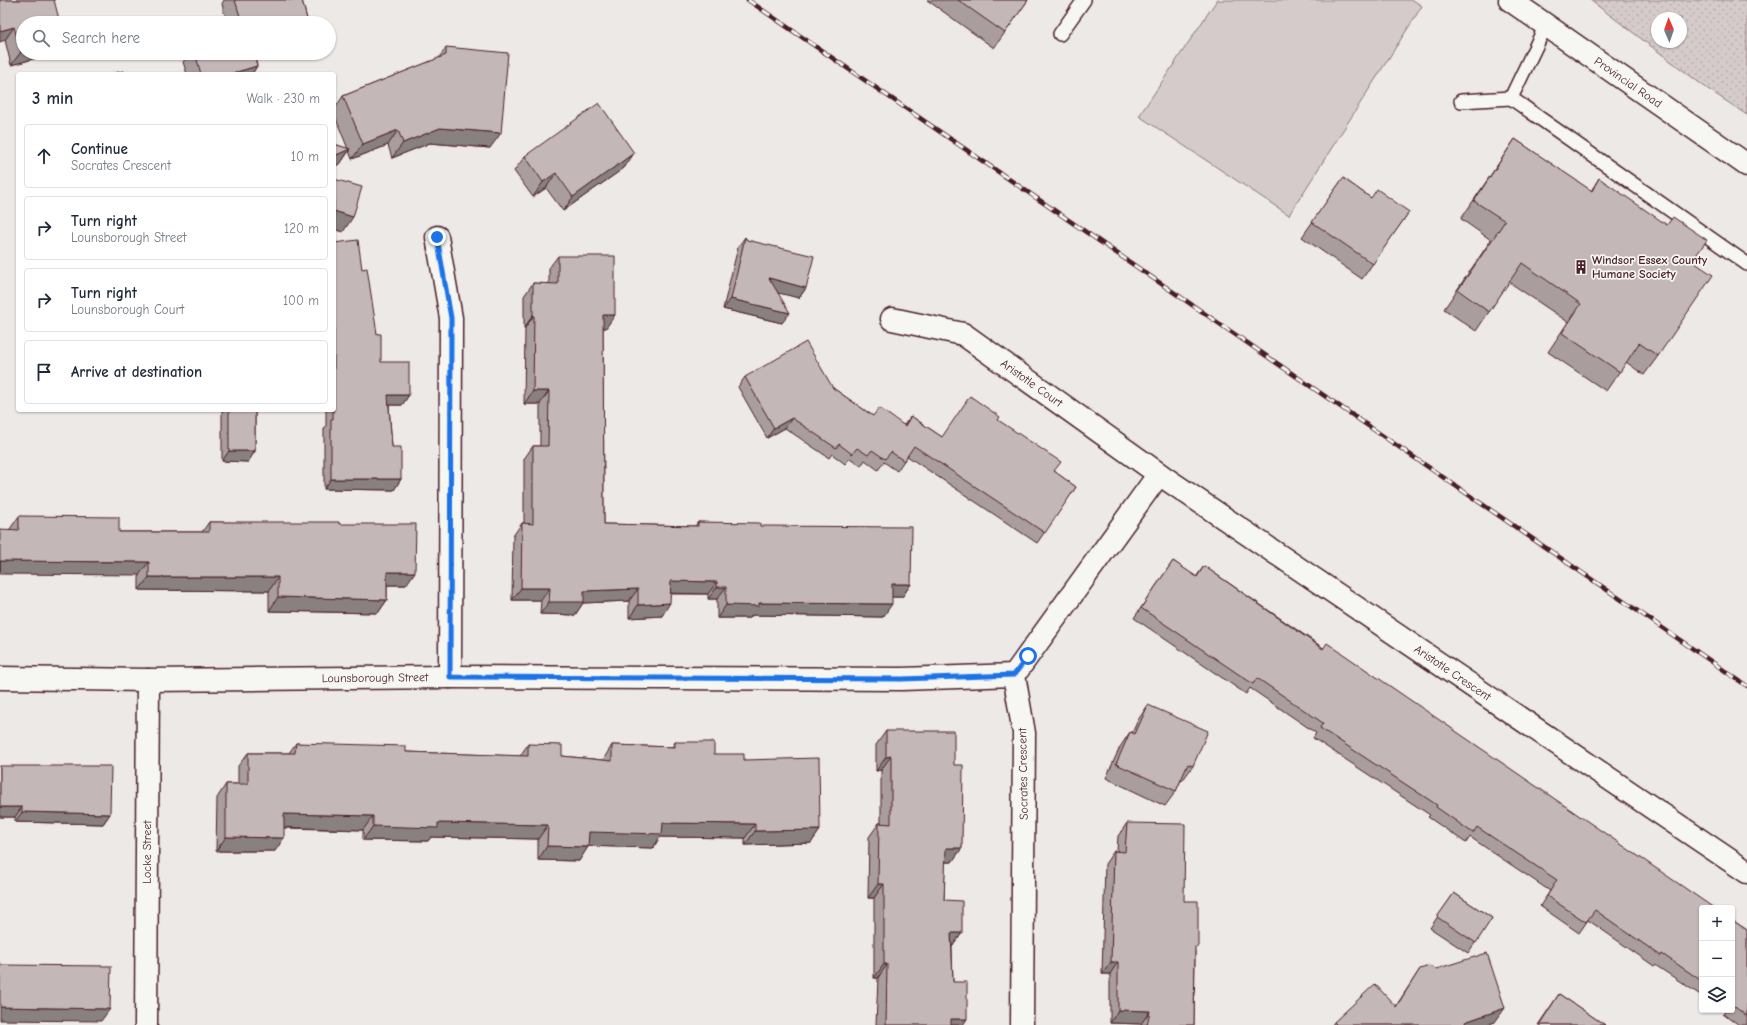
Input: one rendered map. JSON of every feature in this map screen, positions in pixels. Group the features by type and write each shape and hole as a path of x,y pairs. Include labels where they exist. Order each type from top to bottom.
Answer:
{"street":[{"name":"Provincial Road","path":"1510,0 1747,165"},
{"path":"437,237 451,318 450,677"},
{"name":"Aristotle Court","path":"892,319 963,334 1159,474"},
{"path":"1014,675 1159,474"},
{"name":"Aristotle Crescent","path":"1159,474 1747,872"},
{"name":"Lounsborough Street","path":"0,678 148,680 450,677 902,679 1014,675"},
{"name":"Socrates Crescent","path":"1014,675 1024,733 1022,1025"},
{"name":"Locke Street","path":"146,1025 148,680"}],"lane":[{"path":"1060,34 1084,0"},
{"path":"1511,98 1546,25"},
{"path":"1461,101 1511,98 1747,264"}],"shaded area":[{"path":"1217,0 1413,0 1422,6 1289,215 1139,116"},
{"path":"1590,0 1747,0 1747,115 1705,87 1653,48 1687,48 1687,12 1651,12 1651,46"}],"building":[{"path":"0,0 54,0 58,16 16,16 16,34 14,27 0,31"},
{"path":"235,0 302,0 306,16 240,16"},
{"path":"958,0 1028,0 1005,33"},
{"path":"446,47 508,53 501,133 440,128 403,143 398,130 363,144 343,96 446,55"},
{"path":"197,60 256,60 257,66 237,72 200,72"},
{"path":"599,103 634,153 573,197 556,173 543,182 525,156"},
{"name":"Windsor Essex County Humane Society","path":"1515,139 1592,191 1599,178 1667,225 1673,217 1707,240 1692,261 1713,275 1658,356 1639,343 1620,372 1562,333 1581,304 1522,263 1489,312 1458,290 1505,221 1474,201"},
{"path":"336,145 350,149 336,155"},
{"path":"1343,178 1371,198 1377,189 1409,212 1373,264 1312,222"},
{"path":"336,180 362,187 353,217 336,212"},
{"path":"745,237 747,240 814,256 806,288 769,278 790,313 731,299"},
{"path":"358,240 362,269 367,268 377,334 381,334 381,362 409,362 409,395 388,395 392,447 401,447 401,479 331,479 331,419 333,419 333,412 336,412 336,243"},
{"path":"558,256 615,256 615,315 603,315 604,524 698,526 698,522 760,523 760,526 912,527 911,584 892,584 892,604 759,603 759,606 726,605 726,587 717,587 717,582 671,581 670,603 638,605 638,589 584,591 584,602 549,602 550,588 521,588 522,523 533,524 533,446 548,446 549,391 533,391 533,283 558,284"},
{"path":"806,342 833,388 873,416 879,408 905,426 911,416 942,437 970,396 1000,417 998,420 1061,462 1054,471 1076,487 1045,533 914,446 904,461 891,452 885,459 872,450 868,455 857,448 852,454 839,444 836,448 792,418 774,428 745,377"},
{"path":"229,412 255,412 255,451 229,451"},
{"path":"19,516 119,517 119,532 209,532 209,522 339,522 339,524 416,524 415,572 387,572 387,600 278,597 278,577 149,577 149,562 0,561 0,529 19,530"},
{"path":"1173,561 1197,577 1204,566 1323,649 1327,643 1710,905 1699,905 1699,979 1662,954 1661,956 1595,910 1586,922 1547,896 1557,880 1477,827 1473,833 1436,807 1437,805 1320,728 1323,723 1257,678 1253,684 1141,608"},
{"path":"1148,705 1208,731 1193,766 1188,764 1176,791 1116,764 1130,732 1135,734"},
{"path":"886,731 954,731 954,765 963,765 962,848 946,848 944,900 962,901 962,933 951,933 953,982 967,982 967,1019 951,1019 951,1025 886,1025 887,964 884,964 884,884 878,884 879,823 891,824 891,756 886,757"},
{"path":"675,742 714,742 714,754 744,754 744,760 819,758 820,830 755,831 755,824 663,823 662,834 589,832 588,847 547,846 548,825 438,823 438,828 373,826 373,816 284,814 284,838 226,837 226,784 248,784 248,753 295,753 296,743 406,746 406,752 528,756 528,744 562,745 562,756 612,761 612,745 675,747"},
{"path":"0,766 111,766 110,814 22,812 22,807 0,807"},
{"path":"1127,823 1185,824 1184,901 1198,901 1198,947 1195,947 1194,1025 1147,1025 1150,1011 1118,1010 1118,962 1111,962 1114,851 1125,852"},
{"path":"1454,893 1492,918 1476,943 1437,917"},
{"path":"1735,922 1747,930 1747,1016 1735,1007"},
{"path":"1487,953 1505,1008 1465,1022 1466,1025 1337,1025 1334,1022 1375,984 1396,1007 1420,969 1429,966 1436,969"},
{"path":"0,965 111,966 110,1009 0,1007"},
{"path":"1559,994 1605,1025 1539,1025"}],"railway":[{"path":"748,0 1747,686"}],"place":[{"name":"Windsor Essex County Humane Society","path":"1581,267"}],"route":[{"path":"437,237 451,318 450,677 902,679 1014,675 1028,656"}]}
